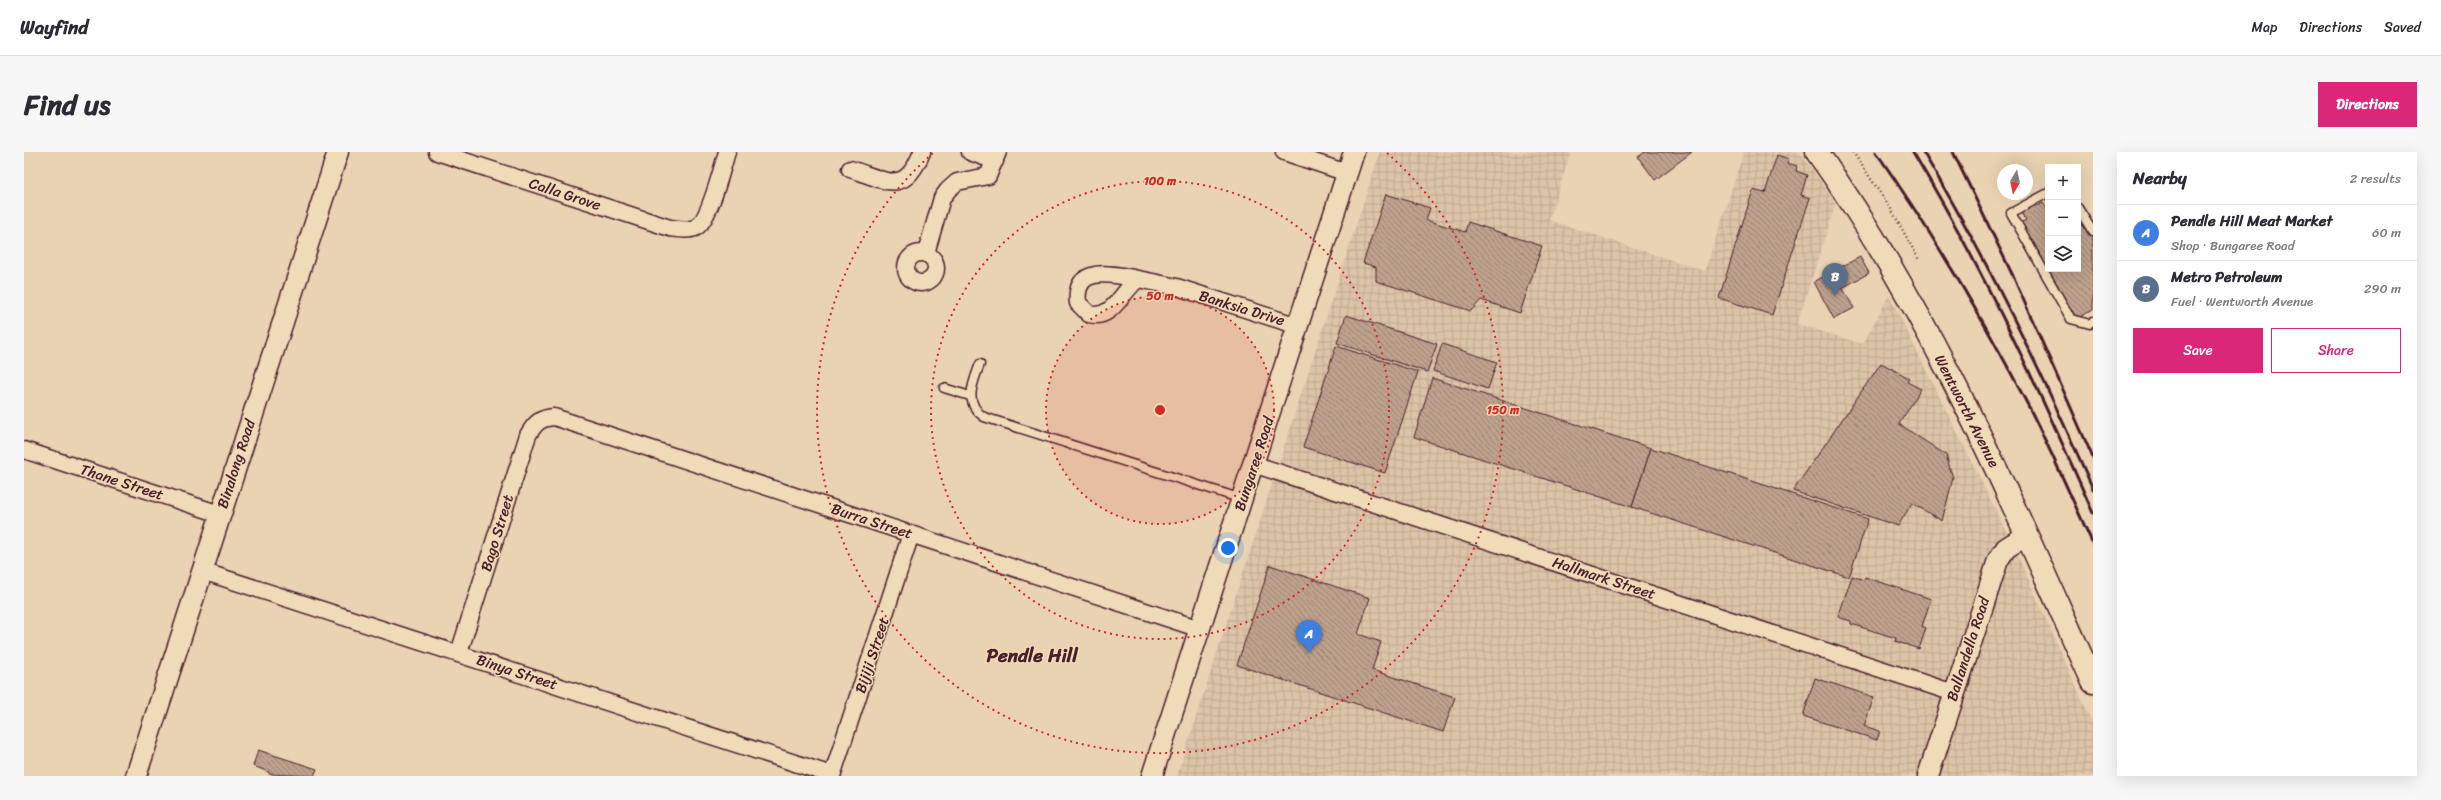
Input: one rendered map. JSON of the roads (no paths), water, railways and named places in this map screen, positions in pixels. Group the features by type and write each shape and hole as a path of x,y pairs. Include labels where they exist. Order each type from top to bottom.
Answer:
{"main road":[{"name":"Wentworth Avenue","path":"1817,152 1872,235 1908,295 1992,459 2093,682"}],"street":[{"name":"Binalong Road","path":"136,776 338,152"},
{"name":"Calla Grove","path":"437,152 670,228 694,229 699,226 708,211 727,152"},
{"path":"850,169 899,182 912,174 922,152"},
{"path":"926,253 944,194 957,182 988,176 997,156 970,152"},
{"path":"1284,152 1348,173"},
{"name":"Bungaree Road","path":"1152,776 1354,152"},
{"name":"Banksia Drive","path":"1138,279 1177,287 1298,326"},
{"name":"Burra Street","path":"544,418 554,417 1200,629"},
{"name":"Bago Street","path":"459,653 528,435 535,424 544,418"},
{"name":"Thane Street","path":"24,450 220,514"},
{"name":"Hallmark Street","path":"1254,464 1954,693"},
{"name":"Bijiji Street","path":"832,775 911,534"},
{"name":"Ballandella Road","path":"1928,776 1998,560 2006,548 2026,535"},
{"name":"Binya Street","path":"202,571 832,775"}],"lane":[{"path":"2045,195 2011,213 2071,319 2090,324 2093,321"},
{"path":"2081,213 2093,232"},
{"path":"980,364 970,396 976,410 984,417 1242,499"},
{"path":"944,388 970,396"}],"railway":[{"path":"1876,152 1938,246 1995,343 2030,409 2093,544"},
{"path":"1913,152 1963,239 2009,329 2052,420 2093,513"},
{"path":"1923,152 1992,276 2034,360 2093,489"},
{"path":"1953,152 2013,276 2093,458"}],"place":[{"name":"Metro Petroleum","path":"1835,296"},
{"name":"Pendle Hill Meat Market","path":"1309,653"}],"district":[{"name":"Pendle Hill","path":"1032,655"}]}
